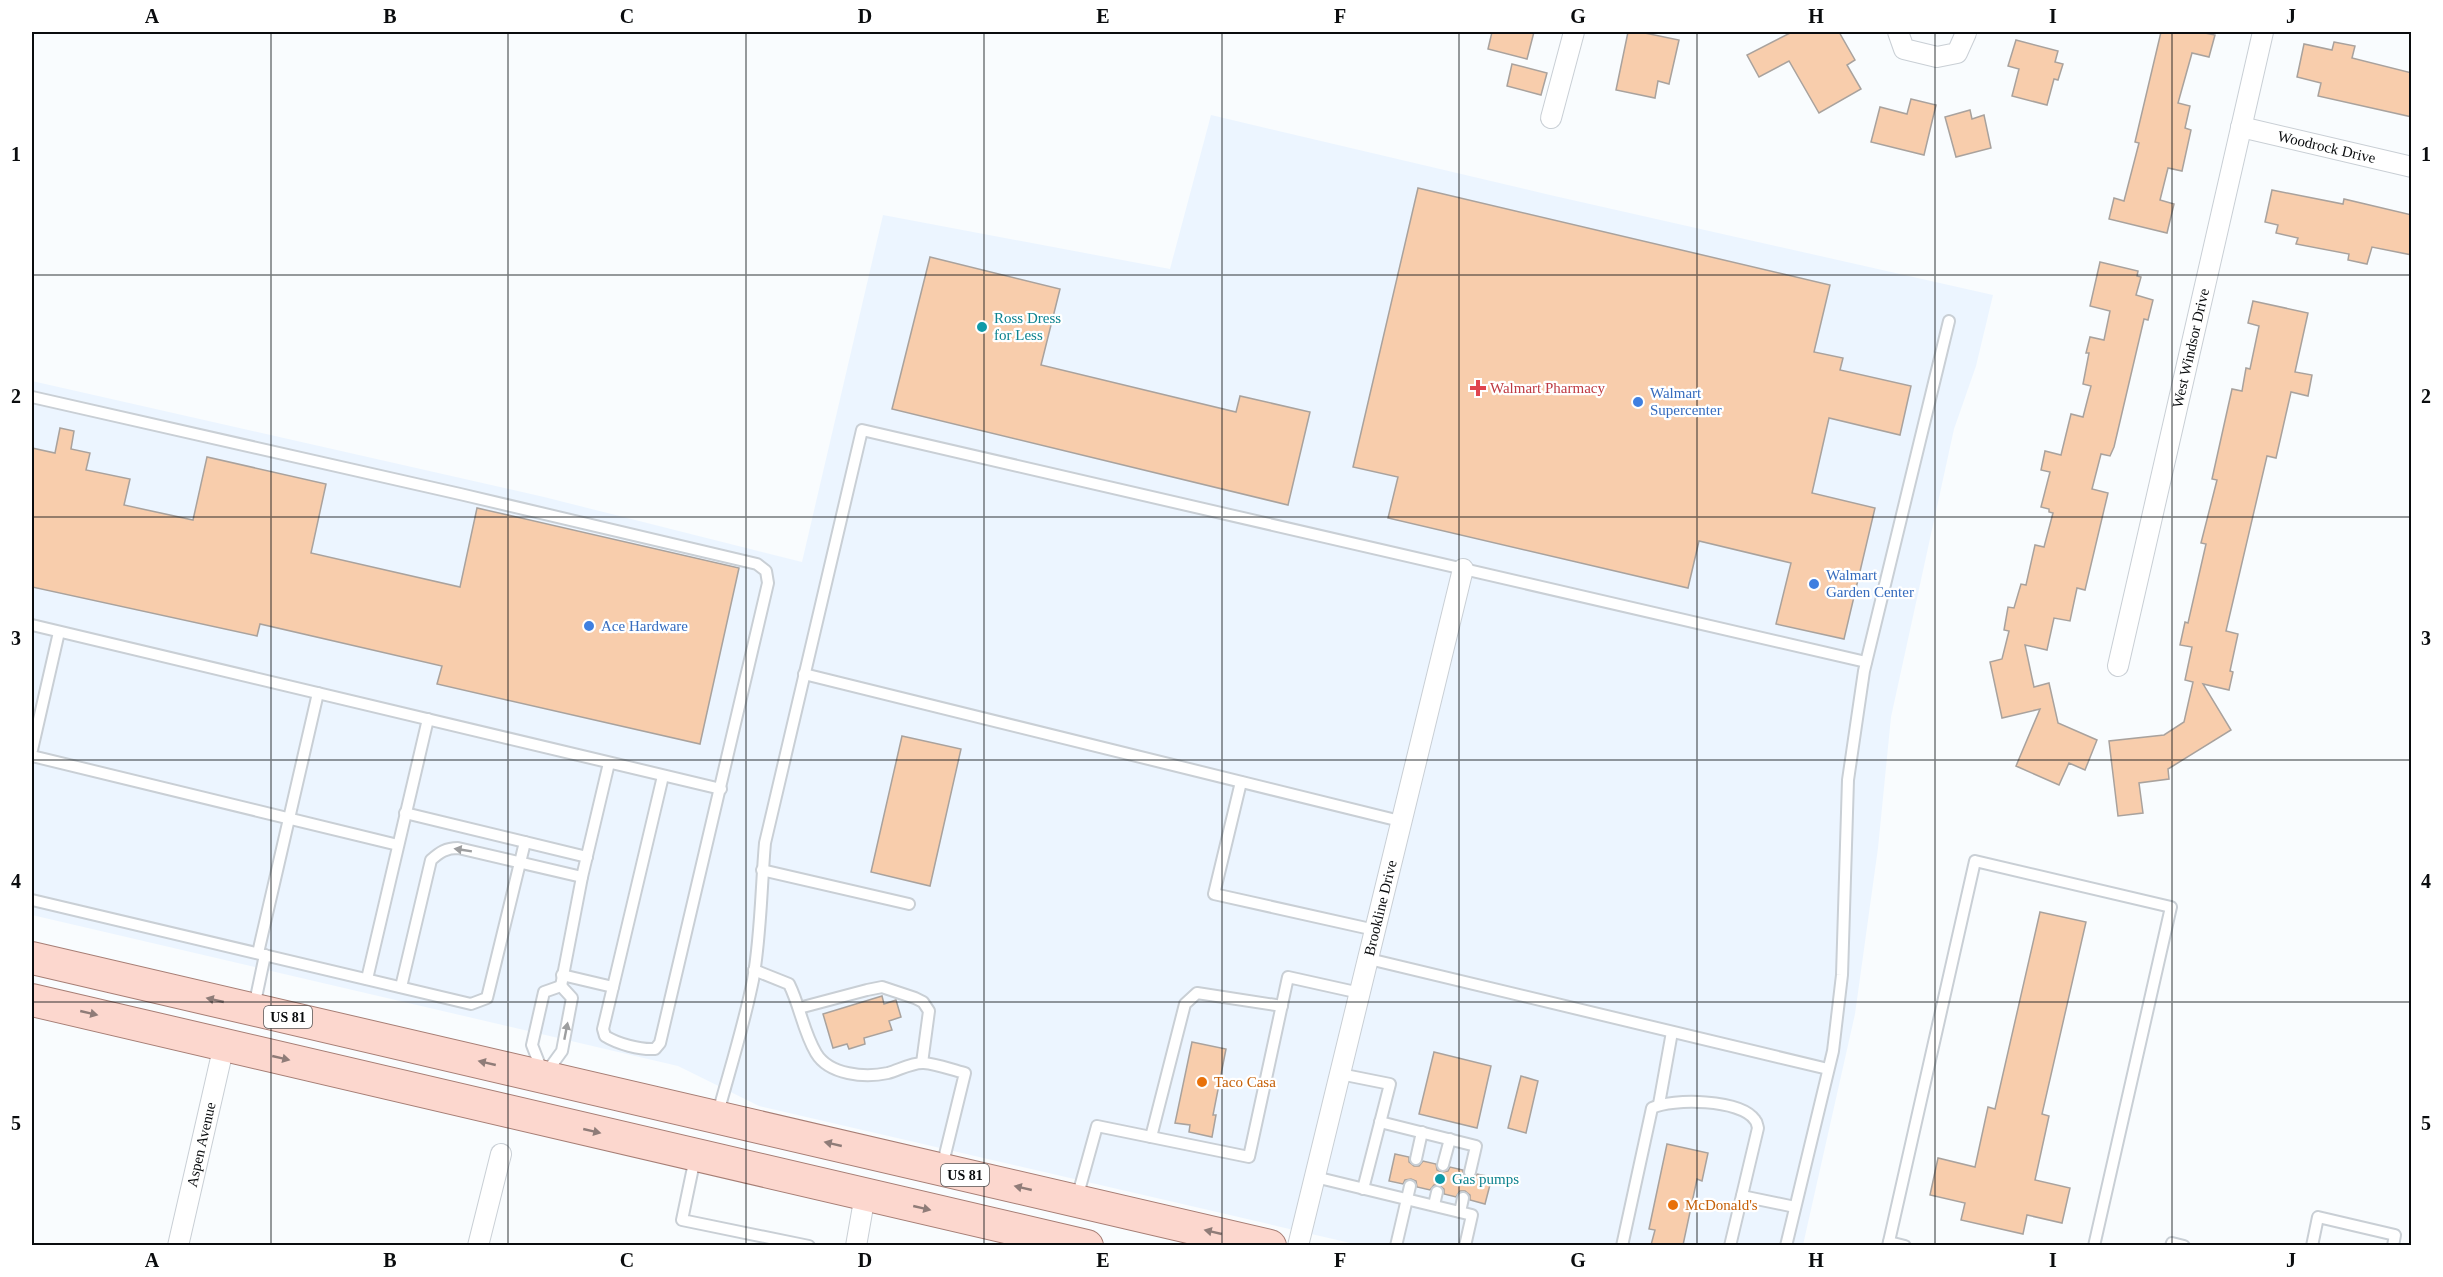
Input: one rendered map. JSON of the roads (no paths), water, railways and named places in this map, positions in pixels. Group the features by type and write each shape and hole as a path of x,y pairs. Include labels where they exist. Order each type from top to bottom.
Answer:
{"main road":[{"name":"US 81","path":"32,958 1270,1245"},
{"path":"32,1000 1087,1245"},
{"path":"536,1117 544,1076"}],"street":[{"path":"1551,118 1574,32"},
{"path":"1898,32 1904,49 1937,57 1957,53 1966,33 1964,32"},
{"name":"West Windsor Drive","path":"2118,666 2263,32"},
{"name":"Woodrock Drive","path":"2241,127 2412,167"},
{"name":"Brookline Drive","path":"1298,1245 1463,569"},
{"name":"Aspen Avenue","path":"178,1245 224,1045"},
{"path":"478,1245 501,1154"},
{"path":"856,1245 866,1195"}],"lane":[{"path":"1786,1245 1833,1051 1842,975 1848,780 1866,662 1949,321"},
{"path":"32,397 757,564 766,571 768,583 721,789 660,1043 655,1049 630,1045 605,1036 603,1029 663,776"},
{"path":"717,1118 754,970 765,843 862,430 1866,662"},
{"path":"32,625 721,789"},
{"path":"32,750 59,632"},
{"path":"804,674 1400,821"},
{"path":"253,1009 262,954 318,693"},
{"path":"367,979 428,720"},
{"path":"32,756 398,845"},
{"path":"544,1076 562,1051 572,998 561,980 609,763"},
{"path":"1241,782 1214,894 1375,930"},
{"path":"405,813 587,856"},
{"path":"32,900 471,1004 487,998 525,842"},
{"path":"401,987 431,860 447,848 458,848 582,877"},
{"path":"1905,1245 1888,1244 1975,861 2171,907 2094,1245"},
{"path":"762,870 909,904"},
{"path":"1369,959 1828,1069"},
{"path":"754,970 789,984 805,1030 817,1055 825,1065 865,1076 922,1063 965,1073 941,1170"},
{"path":"1076,1201 1096,1126 1249,1156 1288,977 1360,993"},
{"path":"544,1076 531,1045 544,992 561,980 613,987"},
{"path":"799,1008 882,987 915,998 923,1002 928,1011 922,1063"},
{"path":"1151,1137 1185,1004 1197,993 1282,1006"},
{"path":"1659,1104 1672,1032"},
{"path":"1340,1074 1390,1084 1364,1189"},
{"path":"1622,1245 1652,1108 1659,1104 1723,1104 1742,1110 1754,1119 1758,1128 1730,1245"},
{"path":"1380,1122 1476,1146 1470,1172"},
{"path":"1416,1159 1422,1132"},
{"path":"1443,1166 1450,1139"},
{"path":"695,1155 682,1220 809,1245"},
{"path":"1315,1177 1472,1215 1465,1245"},
{"path":"1396,1245 1410,1186"},
{"path":"1434,1205 1437,1192"},
{"path":"1742,1196 1795,1207"},
{"path":"1460,1212 1463,1198"},
{"path":"2312,1245 2318,1216 2395,1235 2393,1245"},
{"path":"2171,1245 2172,1243 2184,1245"}],"place":[{"name":"Ross Dress for Less","path":"982,327"},
{"name":"Walmart Pharmacy","path":"1478,388"},
{"name":"Walmart Supercenter","path":"1638,402"},
{"name":"Walmart Garden Center","path":"1814,584"},
{"name":"Ace Hardware","path":"589,626"},
{"name":"Taco Casa","path":"1202,1082"},
{"name":"Gas pumps","path":"1440,1179"},
{"name":"McDonald's","path":"1673,1205"}]}
